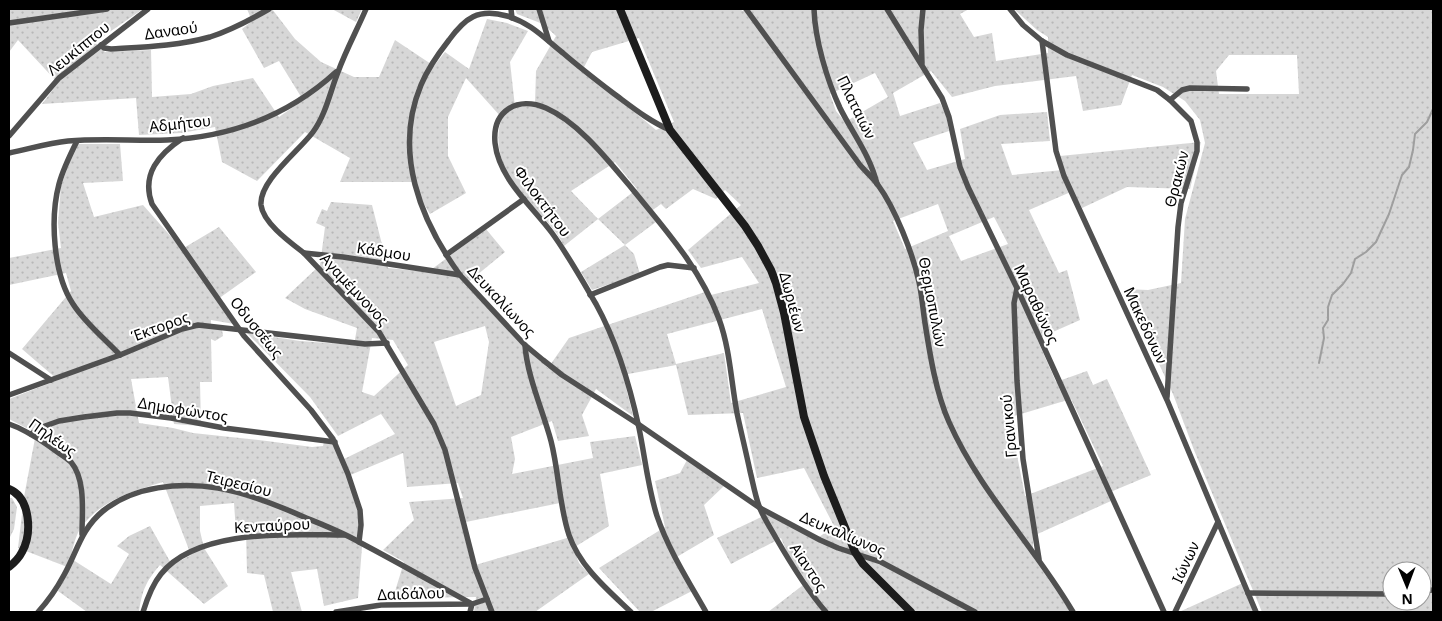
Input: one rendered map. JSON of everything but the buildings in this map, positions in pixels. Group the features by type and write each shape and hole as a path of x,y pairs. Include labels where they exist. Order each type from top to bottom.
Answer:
{"street":[{"path":"9,23 107,9"},
{"name":"Λευκίππου","path":"9,136 59,78 148,9"},
{"name":"Δαναού","path":"101,45 104,48 111,49 197,40 233,28 269,9"},
{"name":"Αγαμέμνονος","path":"366,9 338,70 320,121 308,138 268,181 262,196 262,209 266,218 304,253 373,324 387,343 430,417 443,445 472,557 492,612"},
{"path":"511,9 512,18"},
{"path":"539,9 550,43"},
{"name":"Δωριέων","path":"620,9 670,130 745,226 771,270 784,313 804,417 824,476 855,552 863,564 911,612"},
{"name":"Θερμοπυλών","path":"746,9 860,165 878,185 891,209 916,269 935,376 948,420 964,454 1073,612"},
{"name":"Πλαταιών","path":"814,9 822,60 840,108 870,161 878,185"},
{"name":"Μαραθώνος","path":"887,9 939,91 946,108 964,180 1017,288 1164,612"},
{"path":"922,65 921,30 923,9"},
{"name":"Θρακών","path":"1010,9 1042,41 1067,55 1157,90 1191,121 1197,142 1197,151 1181,203 1178,227 1167,400"},
{"name":"Δευκαλίωνος","path":"670,130 647,119 530,26 512,18 496,14 483,14 470,18 462,24 432,63 421,84 417,94 410,132 414,183 424,214 446,255 460,276 525,345 562,375 638,424 760,508 820,540 881,562 974,612"},
{"name":"Μακεδόνων","path":"1042,41 1056,151 1064,176 1167,400 1256,612"},
{"name":"Αδμήτου","path":"9,154 54,143 159,140 184,138 223,131 271,116 288,108 314,91 338,70"},
{"path":"1170,100 1182,90 1190,88 1247,89"},
{"name":"Φιλοκτήτου","path":"706,612 666,539 655,510 638,424 620,358 606,325 561,246 512,184 500,164 495,137 496,126 503,113 518,104 530,103 549,109 582,134 677,245 694,268 713,305 723,332 736,410 760,508"},
{"name":"Οδυσσέως","path":"184,138 164,152 155,165 149,182 150,198 156,211 240,330 319,419 335,442 358,504 361,519 359,542"},
{"path":"76,141 61,178 55,204 54,227 59,266 66,291 74,307 120,355"},
{"path":"446,255 524,199"},
{"name":"Κάδμου","path":"304,253 351,258 460,276"},
{"path":"590,295 660,267 668,265 694,268"},
{"name":"Γρανικού","path":"1017,288 1014,303 1019,420 1023,459 1040,562"},
{"name":"Έκτορος","path":"9,395 120,355 192,326 207,325 365,344 387,343"},
{"path":"525,345 527,362 551,443 562,510 570,537 587,566 602,584 631,612"},
{"path":"9,353 51,380"},
{"name":"Δημοφώντος","path":"31,434 59,421 130,413 224,428 335,442"},
{"name":"Πηλέως","path":"9,424 31,434 66,457 78,474 81,489 82,536"},
{"name":"Τειρεσίου","path":"38,612 64,576 82,536 102,512 123,499 142,492 159,488 185,486 219,488 279,506 346,535 472,604"},
{"path":"9,489 15,492 23,502 27,516 27,526 23,551 19,558 9,567"},
{"name":"Aiαντος","path":"760,508 785,554 810,593 826,612"},
{"name":"Ιώνων","path":"1175,612 1218,522"},
{"name":"Κενταύρου","path":"143,612 150,592 159,575 175,560 195,550 227,540 253,536 346,535"},
{"path":"1248,593 1382,594"},
{"name":"Δαιδάλου","path":"336,612 391,604 472,604 487,599"},
{"path":"470,612 472,604"},
{"path":"1065,612 1068,604"}],"shaded area":[{"path":"9,9 143,9 95,42 105,52 151,50 152,97 191,94 213,86 253,78 279,117 303,100 279,61 264,68 242,29 252,21 247,9 272,9 295,39 321,62 354,77 379,77 395,40 434,66 445,52 469,69 487,19 507,23 528,31 510,62 515,107 535,105 536,71 556,36 543,24 517,14 515,9 741,9 742,11 746,9 969,9 960,14 974,37 992,33 996,61 1048,53 1048,37 1037,30 1014,9 1433,9 1433,612 1262,612 1194,450 1173,394 1124,289 1148,290 1181,283 1185,219 1205,143 1200,120 1185,101 1163,87 1132,75 1121,105 1083,111 1076,76 995,86 952,97 931,71 893,93 900,116 940,103 946,114 949,131 913,143 927,170 965,159 960,129 1000,115 1047,112 1050,141 1001,144 1012,175 1063,170 1060,156 1201,142 1190,189 1127,187 1082,208 1073,191 1029,210 1059,273 1067,270 1080,320 1037,339 1056,382 1087,371 1093,385 1107,379 1151,475 1108,493 1111,501 1033,536 1033,557 1071,612 768,612 807,582 789,557 781,538 731,564 717,538 770,513 815,540 834,526 804,468 757,478 743,413 688,415 676,365 623,375 633,416 596,389 582,415 589,436 558,441 552,421 511,437 515,459 512,474 593,458 590,442 635,436 642,465 600,474 609,526 573,548 579,563 589,574 535,612 474,612 476,597 393,598 404,562 383,550 414,520 409,502 463,498 458,483 407,487 403,453 348,476 358,514 362,547 358,598 324,606 317,569 291,572 302,612 273,612 264,575 247,573 246,530 236,532 234,503 200,506 200,531 204,548 228,586 204,604 160,565 145,587 139,612 87,612 58,591 70,568 18,548 24,497 36,433 9,419 9,399 58,380 22,349 71,291 66,273 9,285 9,258 61,248 58,223 61,186 76,144 120,144 123,181 83,183 94,217 143,205 182,249 219,227 256,272 218,299 234,324 211,320 211,328 222,330 223,336 215,341 211,339 212,382 200,382 201,426 174,424 168,377 131,379 139,423 193,433 312,447 323,446 324,442 336,444 342,460 395,434 381,414 338,436 310,397 247,333 300,341 354,345 357,328 305,309 285,298 320,265 325,227 316,223 322,209 327,211 331,202 372,205 388,268 428,272 486,229 505,252 466,284 514,337 548,368 569,338 705,292 707,296 759,283 742,257 701,268 688,250 741,205 725,190 716,199 693,189 666,209 661,204 650,212 656,222 625,245 598,219 564,246 554,230 514,185 505,167 499,148 499,128 502,118 466,78 448,117 448,156 466,193 430,214 414,182 340,182 350,158 305,132 257,181 222,162 215,127 181,133 139,135 136,98 42,104 58,83 18,40 9,52","holes":["639,38 674,122 656,130 583,69 592,52","1229,55 1297,55 1299,94 1219,94 1216,71","875,73 888,97 845,122 836,111 830,94","615,162 637,189 598,219 571,191","938,204 948,231 905,249 893,221","994,217 1008,244 961,261 949,236","762,309 786,387 731,403 724,353 676,364 667,334","485,326 489,342 481,395 456,406 434,342","372,338 393,340 408,365 374,396 362,392","1071,399 1103,466 1025,496 1016,450 1014,416","163,482 191,555 172,565 150,526 129,536 117,546 129,554 111,584 70,558 75,539 88,519 106,504 140,489","560,503 567,538 472,566 461,523"]},
{"path":"332,9 362,9 356,22"},
{"path":"625,245 634,254 640,274 592,290 581,272"},
{"path":"687,460 724,486 704,505 714,535 675,558 692,591 651,612 640,612 599,568 665,527 655,481 680,473"},
{"path":"9,498 12,498 17,507 14,529 9,539"},
{"path":"1245,582 1259,612 1179,612"}],"waterway":[{"path":"1319,363 1324,338 1323,328 1328,320 1328,307 1332,295 1351,273 1355,259 1376,242 1389,214 1402,175 1409,167 1415,134 1427,122 1433,109"}]}
